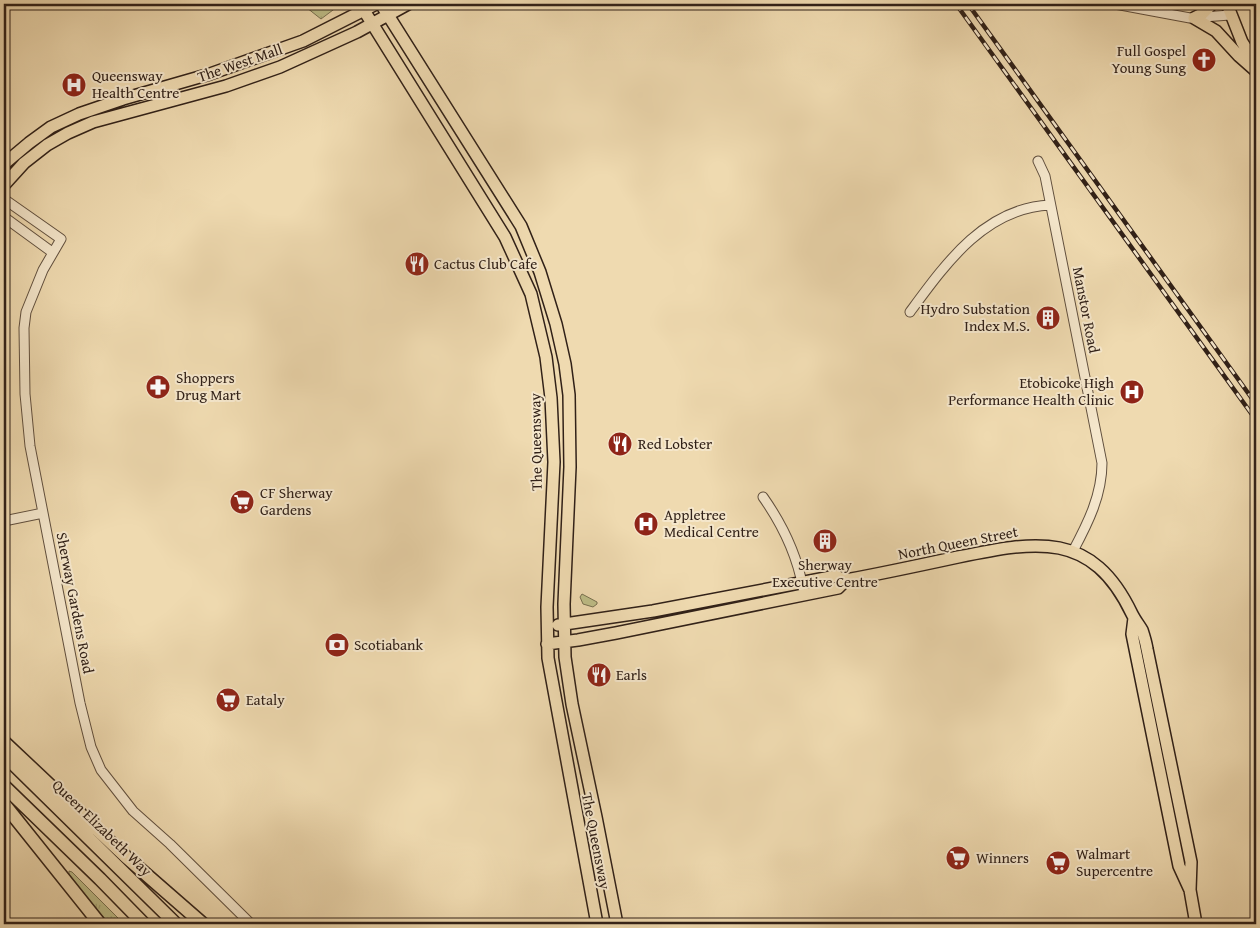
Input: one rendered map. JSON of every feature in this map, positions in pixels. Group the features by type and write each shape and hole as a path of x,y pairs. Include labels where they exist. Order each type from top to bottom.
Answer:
{"highway":[{"path":"4,742 125,856 203,924"},
{"name":"Queen Elizabeth Way","path":"4,756 176,924"},
{"path":"4,786 144,924"},
{"path":"4,804 100,924"}],"main road":[{"name":"The West Mall","path":"4,164 51,127 79,114 263,56 304,41 362,7 376,4"},
{"name":"The Queensway","path":"381,4 521,226 550,299 565,364 569,395 565,656 572,704 617,924"},
{"name":"The West Mall","path":"4,185 24,163 47,146 93,122 226,86 280,67 373,24 408,4"},
{"path":"1194,18 1202,14 1212,4"},
{"path":"1227,4 1230,16 1242,42 1256,64"},
{"name":"The Queensway","path":"362,7 505,237 530,294 546,357 551,398 554,462 547,644 554,693 597,924"},
{"path":"1194,18 1216,30 1239,56 1256,71"},
{"path":"554,462 557,473 569,485"},
{"name":"North Queen Street","path":"547,626 654,611 836,576 846,580 1011,547 1045,545 1073,551 1089,559 1108,575 1120,591 1142,630 1191,862 1190,890 1196,924"},
{"name":"North Queen Street","path":"547,644 616,633 838,588 846,580"}],"street":[{"path":"1115,4 1194,18 1230,16"},
{"name":"Manstor Road","path":"1038,161 1045,176 1102,463 1102,479 1097,499 1073,551"},
{"name":"Sherway Gardens Road","path":"4,199 61,239 52,252 36,284 27,309 24,328 26,417 43,513 91,747 101,770 133,811 170,844 249,922 257,924"},
{"path":"910,312 944,265 978,233 1014,212 1039,205 1050,205"},
{"path":"4,217 52,252"},
{"path":"763,497 789,543 804,595"},
{"path":"4,521 43,513"}],"green space":[{"path":"302,4 337,4 337,7 321,19"},
{"path":"582,594 597,602 597,604 593,607 583,604 580,597"},
{"path":"69,871 124,924 108,924 69,877"}],"railway":[{"path":"956,4 1256,420"},
{"path":"968,4 1256,404"}],"place":[{"name":"Full Gospel Young Sung","path":"1204,60"},
{"name":"Queensway Health Centre","path":"74,85"},
{"name":"Cactus Club Cafe","path":"417,264"},
{"name":"Hydro Substation Index M.S.","path":"1048,318"},
{"name":"Shoppers Drug Mart","path":"158,387"},
{"name":"Etobicoke High Performance Health Clinic","path":"1132,392"},
{"name":"Red Lobster","path":"620,444"},
{"name":"CF Sherway Gardens","path":"242,502"},
{"name":"Appletree Medical Centre","path":"646,524"},
{"name":"Sherway Executive Centre","path":"825,541"},
{"name":"Scotiabank","path":"337,645"},
{"name":"Earls","path":"599,675"},
{"name":"Eataly","path":"228,700"},
{"name":"Winners","path":"958,858"},
{"name":"Walmart Supercentre","path":"1058,863"}]}
